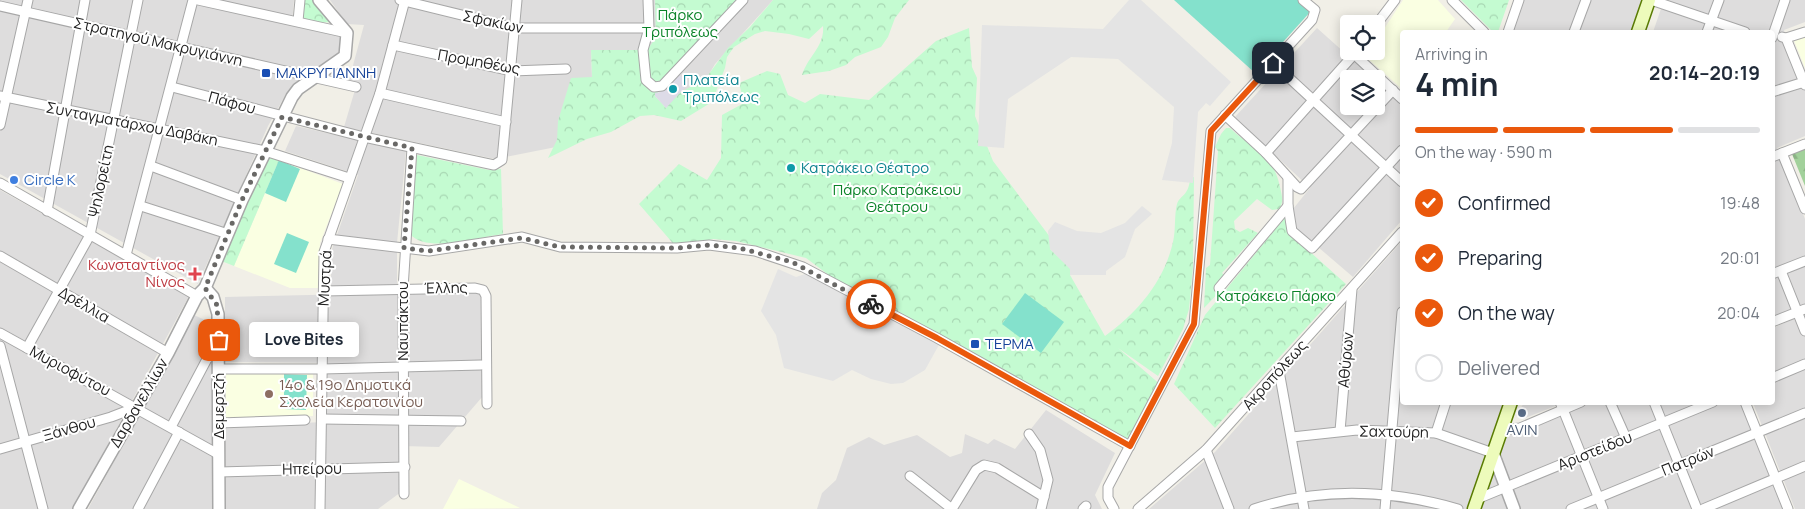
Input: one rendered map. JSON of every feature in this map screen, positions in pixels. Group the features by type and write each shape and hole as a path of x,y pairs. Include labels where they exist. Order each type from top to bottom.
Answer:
{"main road":[{"path":"1639,30 1650,0"},
{"path":"1476,504 1510,405"}],"street":[{"path":"0,125 3,97 28,0"},
{"path":"47,211 67,111 85,0"},
{"name":"Ψηλορείτη","path":"27,348 90,234 138,0"},
{"path":"126,256 141,206 193,0"},
{"path":"198,0 347,33"},
{"path":"298,21 300,0"},
{"path":"319,0 347,33"},
{"name":"Σφακίων","path":"403,0 515,28 649,28"},
{"name":"Μυστρά","path":"320,509 324,252 380,92 403,0"},
{"path":"380,92 506,122 517,0"},
{"path":"648,0 649,28 644,50 646,80 654,87 662,86 743,0"},
{"path":"1114,509 1108,498 1108,487 1194,324 1209,140 1212,128 1314,17 1315,10 1303,0"},
{"path":"1383,15 1394,0"},
{"path":"1452,0 1482,30"},
{"path":"1509,30 1519,0"},
{"path":"1575,30 1586,0"},
{"path":"1650,0 1739,30"},
{"path":"1708,30 1719,0"},
{"path":"1775,30 1786,0"},
{"name":"Στρατηγού Μακρυγιάννη","path":"0,6 356,87"},
{"path":"1775,36 1786,38 1805,32"},
{"name":"Δαρδανελλίων","path":"78,509 168,353 205,294 242,200 282,117 298,90 316,79 345,56 347,33"},
{"path":"1775,91 1804,83 1786,38"},
{"name":"Προμηθέως","path":"393,45 512,71 566,69"},
{"path":"1266,154 1350,60"},
{"path":"1363,60 1400,97"},
{"path":"1273,63 1400,180"},
{"name":"Πάφου","path":"172,87 282,117 489,165 496,165 502,160 506,122"},
{"path":"1224,115 1266,154 1288,178 1301,188 1393,90"},
{"name":"Συνταγματάρχου Δαβάκη","path":"3,97 265,151 349,178"},
{"path":"1805,144 1777,155 1805,209"},
{"name":"Ναυπάκτου","path":"404,494 403,289 404,248 412,148"},
{"path":"1288,178 1288,206 1292,232 1312,248 1400,152"},
{"path":"151,166 242,200"},
{"path":"0,183 126,256 205,294"},
{"path":"141,206 228,234"},
{"path":"1219,288 1288,206"},
{"name":"Ακροπόλεως","path":"1138,509 1206,450 1400,234"},
{"path":"328,239 428,251 522,238 560,247 677,248 709,245 763,253 802,267 937,338 1130,446"},
{"name":"Δρέλλια","path":"0,256 168,353"},
{"path":"1805,261 1777,273 1801,311 1805,331"},
{"name":"Έλλης","path":"324,291 403,289 483,290 486,296 487,404"},
{"name":"Αθύρων","path":"1340,431 1352,289"},
{"name":"Δεμερτζή","path":"205,294 218,314 220,509"},
{"path":"1775,321 1801,311"},
{"name":"Μυριοφύτου","path":"0,333 137,407 218,454"},
{"path":"0,346 42,509"},
{"path":"1385,509 1400,352"},
{"path":"171,427 207,359 212,355 219,354"},
{"path":"1775,377 1805,364"},
{"path":"219,369 322,369 481,365"},
{"path":"1279,371 1304,509"},
{"path":"1436,433 1445,405"},
{"path":"1611,405 1626,438"},
{"path":"1655,405 1697,509"},
{"name":"Αριστείδου","path":"1476,504 1506,488 1705,405"},
{"path":"1746,405 1788,509"},
{"path":"1501,430 1520,428 1561,406 1603,509"},
{"name":"Ξάνθου","path":"0,449 137,407"},
{"name":"Πατρών","path":"1571,509 1805,413"},
{"path":"322,419 460,422"},
{"path":"219,423 305,420"},
{"name":"Σαχτούρη","path":"1292,437 1340,431 1436,433 1493,453"},
{"path":"138,509 179,432"},
{"path":"1029,434 1040,450 1048,480 1041,509"},
{"path":"1206,450 1229,509"},
{"path":"1493,453 1514,509"},
{"path":"910,476 952,509 976,470 984,465 997,468 1044,497"},
{"path":"1702,509 1805,466"},
{"name":"Ηπείρου","path":"219,472 405,467"},
{"path":"1254,509 1302,497 1341,494 1386,495 1458,509"}],"shaded area":[{"path":"0,0 294,0 292,24 342,35 339,55 286,94 268,126 198,284 0,174"},
{"path":"330,0 773,0 715,64 690,107 658,71 591,51 592,78 566,145 495,159 344,127 357,83 349,80 364,25 347,24"},
{"path":"1129,0 1141,0 1231,82 1210,106 1206,103 1198,112 1193,183 1162,180 1172,143 1174,107 1118,59 1071,57 1008,99 1004,148 978,146 982,25 1103,29"},
{"path":"1403,0 1438,0 1455,19 1447,30 1400,30 1400,87 1385,74 1385,70 1381,70 1369,60 1385,60 1385,27"},
{"path":"1524,0 1642,0 1632,30 1513,30"},
{"path":"1664,0 1805,0 1805,22 1784,30 1805,88 1805,136 1777,148 1805,219 1805,304 1775,316 1775,30 1654,30"},
{"path":"1317,28 1340,49 1340,60 1353,60 1364,70 1340,70 1340,115 1385,115 1385,89 1400,102 1400,222 1353,277 1297,229 1293,209 1310,188 1235,117"},
{"path":"1805,33 1805,68 1793,38"},
{"name":"Πλατεία Τριπόλεως","path":"679,75 689,83 666,108 655,96 655,93 660,92"},
{"path":"296,126 406,151 397,243 397,286 331,288 331,252 358,175 285,151"},
{"path":"279,160 343,184 320,243 318,288 290,288 234,266"},
{"path":"0,190 189,296 73,509 0,509"},
{"path":"1142,206 1152,214 1135,229 1125,257 1106,271 1106,275 1070,275 1070,269 1050,249 1048,231 1055,222 1077,231 1101,233 1125,223"},
{"path":"1400,243 1400,405 1502,405 1467,509 1149,509 1215,452"},
{"path":"778,269 796,277 811,272 940,343 925,370 903,383 891,384 871,379 852,370 833,381 784,368 776,335 761,311"},
{"path":"485,291 483,396 439,447 402,446 401,492 378,509 226,509 225,426 326,422 326,363 225,362 225,297"},
{"path":"1805,314 1805,509 1795,509 1754,405 1775,405 1775,327"},
{"path":"194,315 216,325 216,509 88,509"},
{"name":"14ο & 19ο Δημοτικά Σχολεία Κερατσινίου","path":"226,371 313,373 313,416 225,419"},
{"path":"1523,405 1558,405 1523,419 1516,415"},
{"path":"1580,405 1741,405 1783,509 1481,509 1507,436"},
{"path":"1046,410 1115,453 1095,495 1102,509 817,509 822,493 836,480 847,448 869,437 884,445 917,435 950,457 962,453 965,434 988,444 994,439 1015,449"},
{"path":"459,479 520,508 443,509"}],"green space":[{"path":"303,0 315,0 331,22 316,23 301,19"},
{"name":"Πάρκο Τριπόλεως","path":"655,0 736,0 664,78 667,82 655,96 666,108 676,95 706,78 728,48 750,27 773,0 909,0 895,18 888,37 881,47 855,57 846,65 829,71 802,75 819,45 823,26 809,39 765,31 755,34 734,47 727,57 725,68 712,102 681,121 654,115 640,116 611,132 587,139 548,158 557,140 558,121 571,78 592,77 591,50 643,50 648,70 648,49 656,37"},
{"path":"1174,0 1299,0 1311,11 1255,73"},
{"path":"1461,0 1509,0 1499,30 1491,30"},
{"name":"Πάρκο Κατράκειου Θεάτρου","path":"969,28 972,67 977,78 975,116 993,161 1050,237 1050,249 1071,269 1070,275 1105,336 1138,307 1156,283 1169,257 1173,242 1178,201 1186,192 1190,178 1194,177 1193,267 1189,309 1183,329 1158,376 1118,348 1162,386 1130,446 858,297 806,258 736,241 713,239 677,248 639,204 679,164 707,180 721,158 722,115 744,103 739,83 767,71 780,74 788,95 805,103 820,94 869,100 936,41"},
{"name":"Κατράκειο Πάρκο","path":"1226,128 1230,128 1267,159 1277,176 1282,201 1279,209 1272,210 1257,199 1234,221 1235,229 1240,232 1248,228 1258,233 1222,273 1230,281 1204,308 1206,268 1210,265 1218,151 1215,147"},
{"path":"1805,149 1805,186 1792,154"},
{"path":"417,155 489,170 501,169 503,234 441,244 418,240 410,234"},
{"path":"265,156 279,160 234,266 219,260"},
{"path":"279,160 300,169 286,202 265,193"},
{"name":"Κατράκειο Πάρκο","path":"1287,215 1290,234 1346,284 1215,428 1174,384 1205,315"},
{"path":"287,233 309,242 296,273 274,264"},
{"path":"1025,293 1064,322 1041,353 1002,324"},
{"path":"284,374 307,375 306,410 284,409"}],"way so far":[{"path":"219,340 217,305 213,296 205,288 242,200 282,117 412,148 404,248 428,251 522,238 560,247 695,248 709,245 739,248 755,250 792,262 871,304"}],"place":[{"name":"ΜΑΚΡΥΓΙΑΝΝΗ","path":"266,73"},
{"name":"Πλατεία Τριπόλεως","path":"673,89"},
{"name":"Κατράκειο Θέατρο","path":"791,168"},
{"name":"Circle K","path":"14,180"},
{"name":"Κωνσταντίνος Νίνος","path":"195,274"},
{"name":"Love Bites","path":"219,340"},
{"name":"ΤΕΡΜΑ","path":"975,344"},
{"name":"14ο & 19ο Δημοτικά Σχολεία Κερατσινίου","path":"269,394"},
{"name":"AVIN","path":"1522,413"}],"route":[{"path":"871,304 937,338 966,356 1130,446 1194,324 1208,148 1212,128 1273,63"}]}
